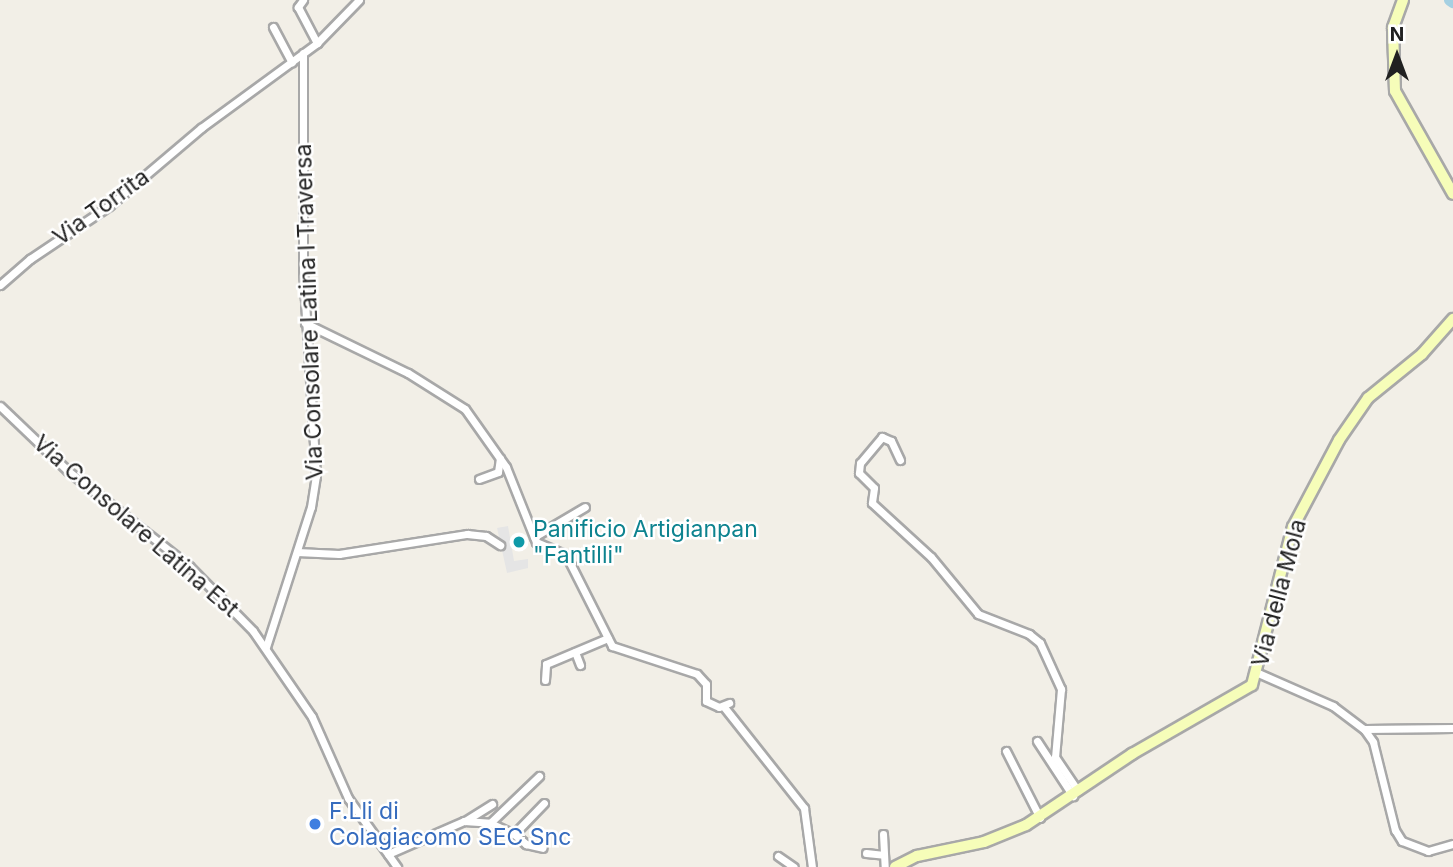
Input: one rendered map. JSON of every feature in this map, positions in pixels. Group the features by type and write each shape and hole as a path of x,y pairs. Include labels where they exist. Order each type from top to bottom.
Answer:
{"street":[{"path":"303,0 298,6 317,43"},
{"name":"Via Torrita","path":"0,285 39,252 109,206 201,128 317,43 359,0"},
{"path":"1403,0 1392,31 1395,90 1409,122 1453,194"},
{"path":"273,27 292,62"},
{"name":"Via Consolare Latina I Traversa","path":"266,647 297,552 316,476 305,323 303,53"},
{"name":"Via della Mola","path":"894,867 922,854 1002,836 1040,818 1147,744 1241,694 1258,673 1293,527 1339,440 1368,398 1422,354 1453,319"},
{"path":"305,323 408,373 465,409 500,457 534,537 540,546 566,555 608,638 620,650 700,676 706,684 705,701 726,705 804,808 812,867"},
{"name":"Via Consolare Latina Est","path":"0,405 72,474 197,574 266,647 312,717 348,798 397,867"},
{"path":"900,460 891,441 882,437 860,463 859,473 874,488 872,503 931,557 978,614 1029,634 1040,643 1061,689 1055,757 1075,794"},
{"path":"479,480 498,472 500,457"},
{"path":"534,537 585,507"},
{"path":"297,552 339,555 467,534 486,536 500,545"},
{"path":"545,680 546,664 608,638"},
{"path":"575,652 580,665"},
{"path":"1258,673 1333,706 1364,729 1373,742 1400,838 1428,851 1453,844"},
{"path":"1364,729 1453,728"},
{"path":"1037,741 1075,794"},
{"path":"1006,751 1040,818"},
{"path":"490,823 539,776"},
{"path":"514,834 544,803"},
{"path":"388,855 464,821 492,804"},
{"path":"464,821 490,823 514,834 526,844 543,848"},
{"path":"883,834 885,867"},
{"path":"866,853 884,855"},
{"path":"778,856 794,867"}],"shaded area":[{"path":"508,526 514,561 528,559 528,568 507,573 497,528"}],"place":[{"name":"Panificio Artigianpan \"Fantilli\"","path":"519,542"},
{"name":"F.Lli di Colagiacomo SEC Snc","path":"315,824"}]}
